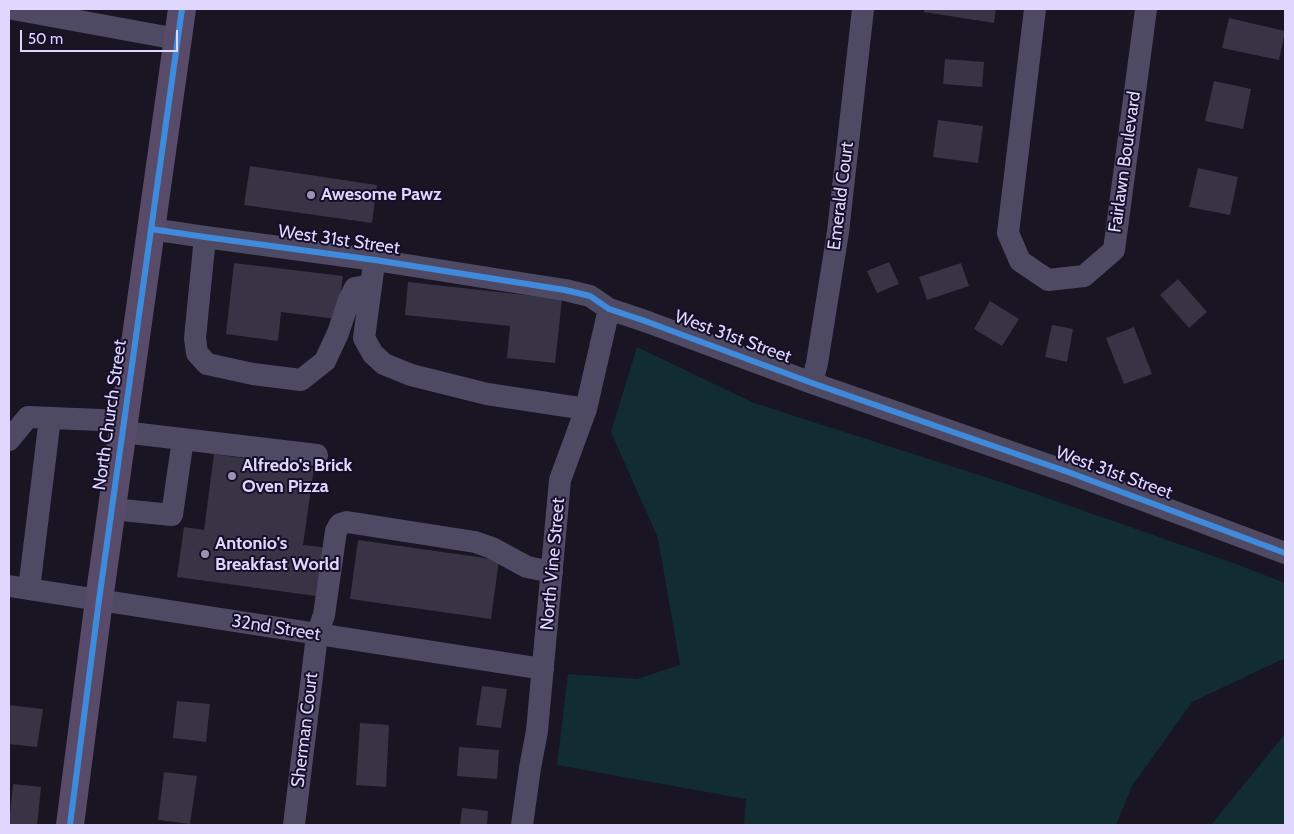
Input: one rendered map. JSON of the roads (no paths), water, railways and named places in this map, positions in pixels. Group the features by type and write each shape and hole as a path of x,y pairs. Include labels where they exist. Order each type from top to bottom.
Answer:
{"main road":[{"name":"North Church Street","path":"70,825 99,600 182,9"}],"street":[{"path":"13,9 177,39"},
{"name":"Emerald Court","path":"812,383 818,363 838,232 863,9"},
{"name":"Fairlawn Boulevard","path":"1035,9 1008,233 1020,260 1048,280 1084,276 1114,250 1146,9"},
{"name":"West 31st Street","path":"151,229 375,260 564,290 590,296 609,309 812,383 1068,472 1285,552"},
{"path":"205,237 195,338 197,353 207,364 254,374 301,380 325,361 355,288 371,285"},
{"path":"375,260 364,338 373,354 384,364 411,375 487,394 586,409"},
{"name":"North Vine Street","path":"522,825 530,768 538,731 560,480 586,409 609,309"},
{"path":"9,440 28,417 50,418 124,426 184,439 318,455"},
{"path":"19,587 50,418"},
{"path":"112,509 172,516 184,439"},
{"name":"Sherman Court","path":"294,825 317,634 324,615 336,531 340,524 346,522 475,542 492,548 527,567 552,572"},
{"name":"32nd Street","path":"19,587 543,669"}],"place":[{"name":"Awesome Pawz","path":"311,195"},
{"name":"Alfredo's Brick Oven Pizza","path":"232,476"},
{"name":"Antonio's Breakfast World","path":"205,554"}]}
